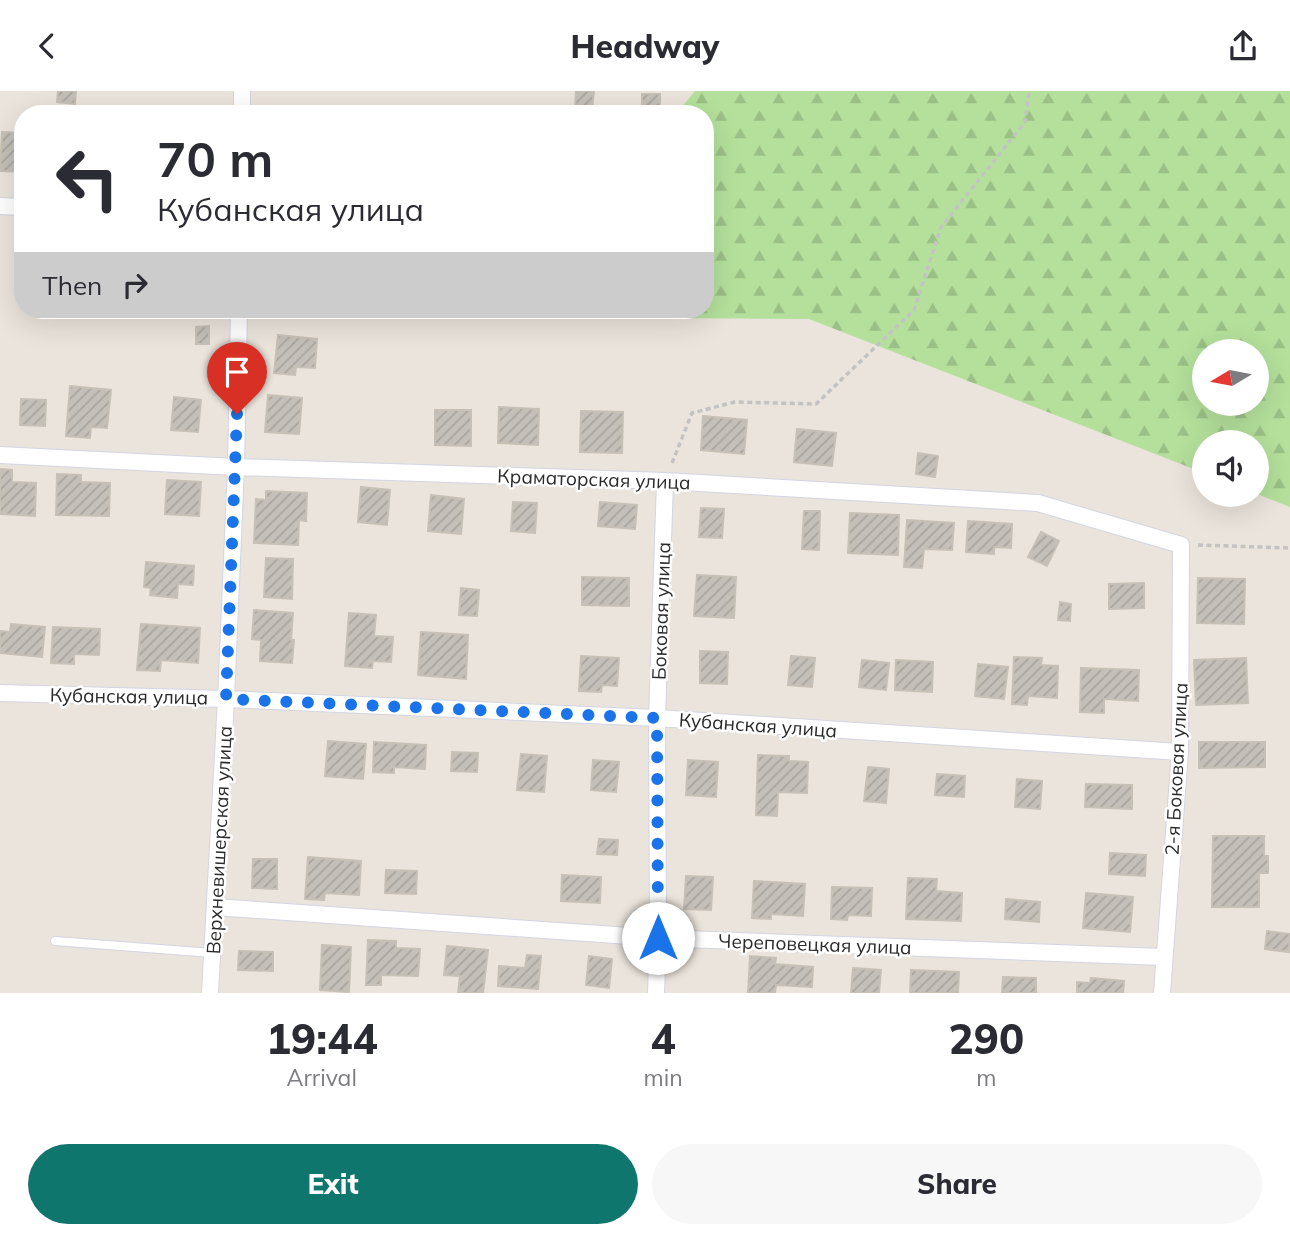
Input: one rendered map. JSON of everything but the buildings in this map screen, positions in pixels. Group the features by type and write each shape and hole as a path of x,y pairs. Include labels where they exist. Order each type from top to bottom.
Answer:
{"street":[{"name":"Верхневишерская улица","path":"210,993 236,467 239,319"},
{"name":"Краматорская улица","path":"0,455 236,467 665,481 1038,503 1181,545"},
{"name":"Боковая улица","path":"656,993 657,718 665,481"},
{"name":"2-я Боковая улица","path":"1161,993 1180,752 1181,545"},
{"name":"Кубанская улица","path":"0,693 226,699 657,718 1180,752"},
{"name":"Череповецкая улица","path":"215,907 658,938 1163,957"}],"lane":[{"path":"55,941 212,953"}],"path":[{"path":"665,481 692,412 735,402 816,404 914,310 941,227 1025,122 1029,91"},
{"path":"1181,545 1290,548"}],"green space":[{"path":"695,91 1290,91 1290,507 1269,499 1269,430 1192,430 1192,468 809,319 714,318 714,105 683,105"}],"route":[{"path":"237,414 226,699 657,718 658,938"}]}
